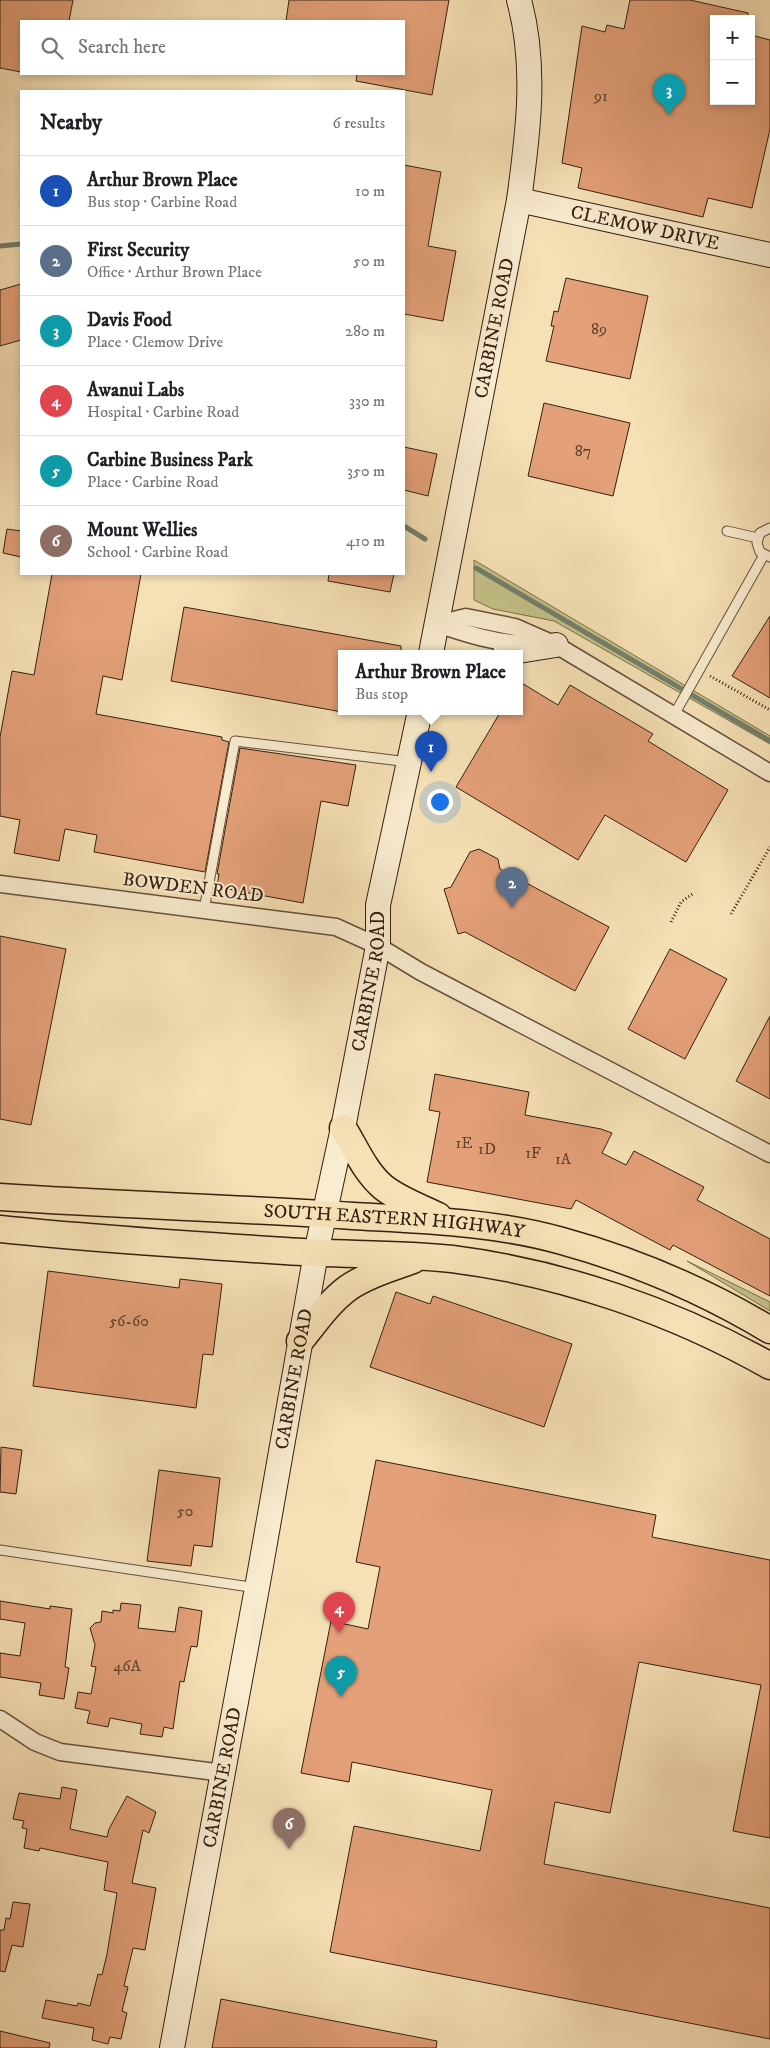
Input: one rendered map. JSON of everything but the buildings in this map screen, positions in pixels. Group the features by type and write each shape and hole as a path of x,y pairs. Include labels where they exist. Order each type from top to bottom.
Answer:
{"main road":[{"name":"CARBINE ROAD","path":"432,650 519,200 530,99 530,64 519,0"},
{"name":"CLEMOW DRIVE","path":"519,200 770,255"},
{"path":"523,650 556,645"},
{"name":"CARBINE ROAD","path":"172,2048 257,1588 316,1253 343,1128 378,946 378,905 419,715"},
{"path":"343,1128 371,1173 382,1186 397,1196 453,1223"},
{"name":"SOUTH EASTERN HIGHWAY","path":"0,1196 325,1214 496,1228 560,1241 623,1260 685,1285 739,1311 770,1330"},
{"name":"SOUTH EASTERN HIGHWAY","path":"0,1229 167,1244 316,1253 420,1256 512,1269 597,1291 680,1321 770,1366"},
{"path":"300,1341 335,1299 348,1288 366,1278 420,1256"}],"street":[{"path":"437,624 464,617 515,627 556,645 770,773"},
{"name":"BOWDEN ROAD","path":"0,884 336,927 378,946 421,972 770,1154"},
{"path":"0,1719 35,1742 60,1752 223,1773"}],"lane":[{"path":"674,715 767,556 758,548 758,538 764,530 770,528"},
{"path":"727,531 758,538"},
{"path":"204,910 235,741 409,762"},
{"path":"0,1550 257,1588"}],"path":[{"path":"705,673 770,710"},
{"path":"731,914 770,846"},
{"path":"670,922 681,902 694,893"}],"shaded area":[{"path":"474,560 770,736 770,744 554,621 493,609 474,600"},
{"path":"687,1261 770,1302 770,1311"}],"waterway":[{"path":"0,246 20,244"},
{"path":"405,527 425,539"},
{"path":"476,568 770,741"}],"place":[{"name":"Davis Food","path":"669,115"},
{"name":"Arthur Brown Place","path":"431,772"},
{"name":"First Security","path":"512,908"},
{"name":"Awanui Labs","path":"339,1633"},
{"name":"Carbine Business Park","path":"341,1697"},
{"name":"Mount Wellies","path":"289,1849"}]}
